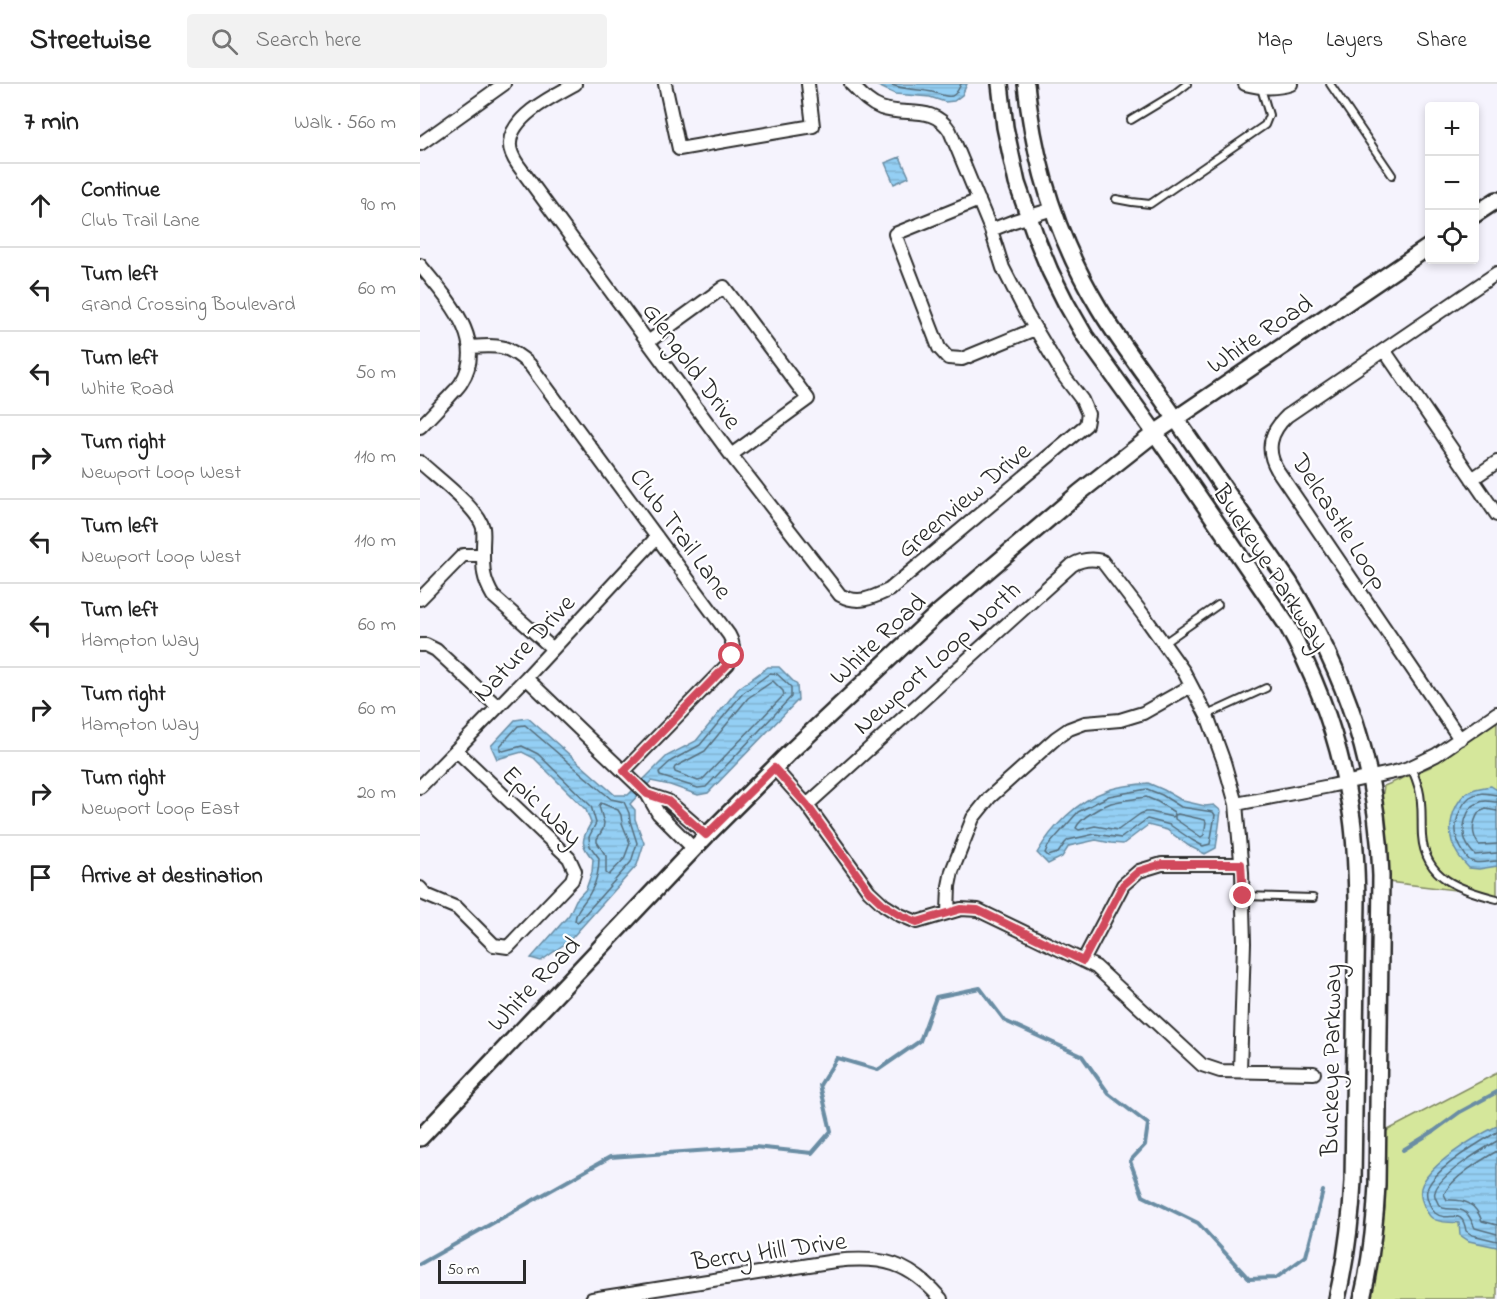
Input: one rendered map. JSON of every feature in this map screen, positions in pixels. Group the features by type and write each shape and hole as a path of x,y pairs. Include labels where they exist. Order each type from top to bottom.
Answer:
{"street":[{"path":"420,144 504,84"},
{"name":"Glengold Drive","path":"575,84 536,106 523,118 515,129 509,144 513,156 731,455 840,595 854,600"},
{"path":"665,84 679,149 813,126 808,84"},
{"path":"851,84 867,101 878,107 891,111 929,113 941,120 950,131 979,200 991,230 1003,268 1035,329 962,359 948,358 939,348 895,234 979,200"},
{"name":"Buckeye Parkway","path":"1000,84 1005,127 1017,183 1050,271 1066,303 1091,344 1267,594 1305,659 1334,737 1352,814 1357,899 1353,1181 1346,1261 1337,1299"},
{"name":"Buckeye Parkway","path":"1026,84 1036,149 1053,209 1072,257 1099,308 1289,582 1317,628 1348,699 1371,777 1381,876 1377,1185 1370,1265 1362,1299"},
{"path":"1245,84 1261,88 1283,87 1291,84"},
{"path":"1479,212 1497,200"},
{"path":"991,230 1053,209"},
{"name":"White Road","path":"420,1138 693,848 878,668 938,613 1079,493 1155,433 1425,249"},
{"path":"420,266 457,312 470,347 470,359 461,384 420,427"},
{"name":"Delcastle Loop","path":"1460,739 1278,471 1271,456 1271,447 1275,429 1287,416 1497,273"},
{"path":"648,342 724,287 808,399 731,455"},
{"name":"Greenview Drive","path":"854,600 870,599 889,590 1086,425 1088,414 1082,400 1063,375 1035,329"},
{"name":"Club Trail Lane","path":"470,347 496,345 505,347 530,364 732,641 734,649 728,664 624,771"},
{"path":"1384,350 1497,515"},
{"path":"420,462 472,509 480,520 483,531 483,573 493,596 553,649"},
{"path":"1472,479 1497,462"},
{"name":"Nature Drive","path":"420,787 526,678 657,537"},
{"path":"420,599 463,555 483,555"},
{"name":"Newport Loop North","path":"807,805 1072,565 1080,561 1090,559 1102,561 1164,644"},
{"path":"1164,644 1184,672 1207,715 1236,804 1244,943 1240,1071"},
{"path":"420,645 436,650 498,707"},
{"path":"526,678 647,794 658,813 693,848"},
{"path":"948,913 952,871 972,818 990,797 1056,738 1070,729 1085,723 1120,720 1143,713 1191,686"},
{"path":"1236,804 1346,783 1411,767 1425,762 1497,713"},
{"name":"Epic Way","path":"420,888 426,895 457,908 494,945 508,946 572,880 575,871 569,858 456,750"},
{"path":"774,768 807,805 869,891 884,905 900,915 917,922 961,909 978,910 1096,967 1202,1065 1220,1071 1314,1073"},
{"path":"647,794 668,801 706,835"},
{"path":"1083,961 1123,885 1139,871 1162,864 1241,864"},
{"name":"Berry Hill Drive","path":"592,1299 835,1261 876,1259 903,1267 930,1286 941,1299"}],"lane":[{"path":"1131,120 1187,84"},
{"path":"1330,84 1392,175"},
{"path":"1116,199 1150,204 1265,125 1269,115 1261,88"},
{"path":"1164,644 1218,606"},
{"path":"1207,715 1266,688"},
{"path":"1411,767 1420,791 1422,839 1427,859 1437,873 1450,883 1497,899"},
{"path":"1243,896 1312,898"}],"green space":[{"path":"1497,717 1497,895 1388,882 1381,804 1384,786 1430,767"},
{"path":"1497,1073 1497,1299 1370,1299 1385,1208 1386,1131"}],"water":[{"path":"874,84 967,84 962,95 954,101 945,102 930,97 895,94"},
{"path":"900,157 909,177 894,184 885,163"},
{"path":"768,667 779,667 797,685 798,700 708,793 698,795 651,781 630,804 635,810 635,819 644,843 637,865 570,940 541,961 531,958 569,915 576,900 586,889 592,872 593,859 583,842 591,823 586,810 534,758 522,752 497,759 491,746 515,720 528,718 615,795 628,795 667,756 696,741 739,688"},
{"path":"1148,783 1183,801 1205,806 1214,805 1221,811 1216,848 1205,854 1167,830 1148,825 1123,844 1096,840 1069,846 1062,857 1048,864 1037,853 1066,816 1085,801 1111,789"},
{"path":"1491,786 1497,790 1497,866 1469,868 1458,855 1452,842 1451,828 1454,811 1466,794"},
{"path":"1497,1126 1497,1247 1469,1241 1460,1235 1459,1223 1442,1222 1432,1218 1421,1199 1421,1188 1425,1179 1442,1161"}],"waterway":[{"path":"420,1264 610,1157 755,1147 812,1153 831,1131 820,1085 837,1058 878,1070 920,1041 936,997 980,988 1005,1021 1082,1056 1109,1094 1148,1124 1145,1145 1130,1161 1143,1196 1198,1223 1249,1279 1276,1278 1306,1256 1323,1191"},
{"path":"1403,1150 1460,1112 1497,1092"}],"route":[{"path":"732,656 728,664 624,771 647,794 668,801 706,835 774,768 807,805 869,891 884,905 900,915 917,922 961,909 978,910 1083,961 1123,885 1139,871 1162,864 1241,864 1243,896"}]}
